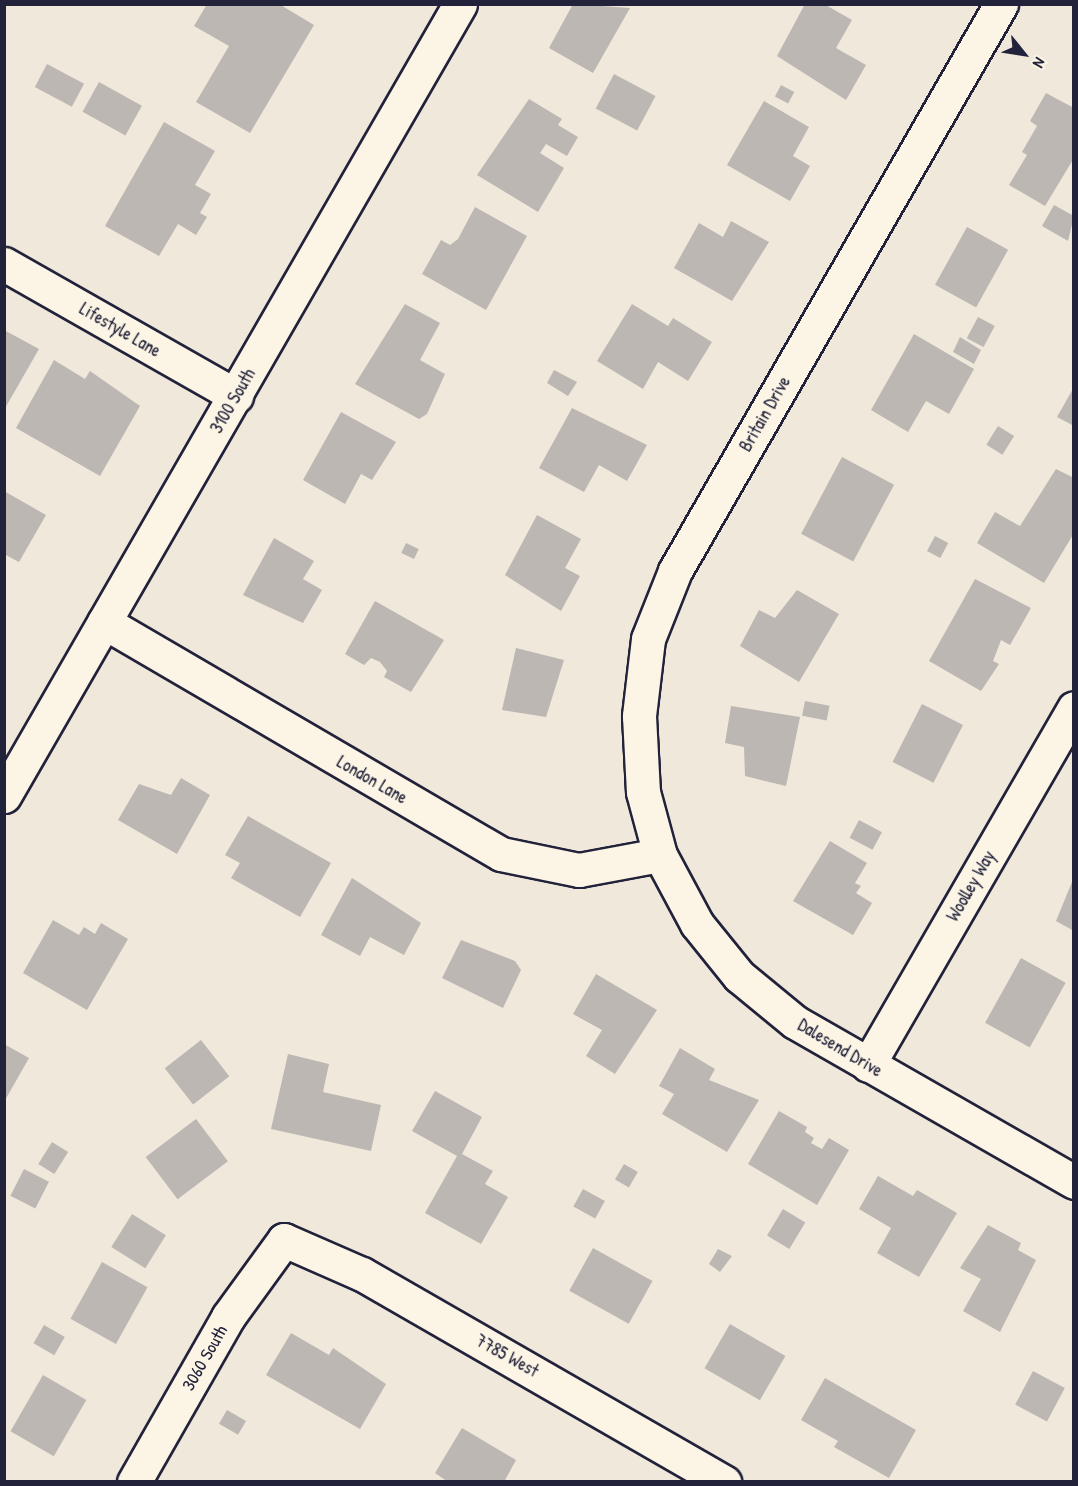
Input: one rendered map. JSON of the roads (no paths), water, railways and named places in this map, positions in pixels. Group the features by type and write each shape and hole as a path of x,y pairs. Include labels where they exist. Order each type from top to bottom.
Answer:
{"street":[{"name":"3100 South","path":"4,796 460,4"},
{"name":"Britain Drive","path":"660,855 643,792 639,716 648,639 675,571 1001,4"},
{"name":"Lifestyle Lane","path":"4,264 236,396"},
{"name":"London Lane","path":"104,622 501,854 579,870 660,855"},
{"name":"Woolley Way","path":"868,1065 1074,708"},
{"name":"Dalesend Drive","path":"660,855 697,924 739,976 795,1022 1074,1182"},
{"name":"3060 South","path":"134,1482 228,1317 284,1240"},
{"name":"7785 West","path":"284,1240 362,1274 724,1482"}]}
